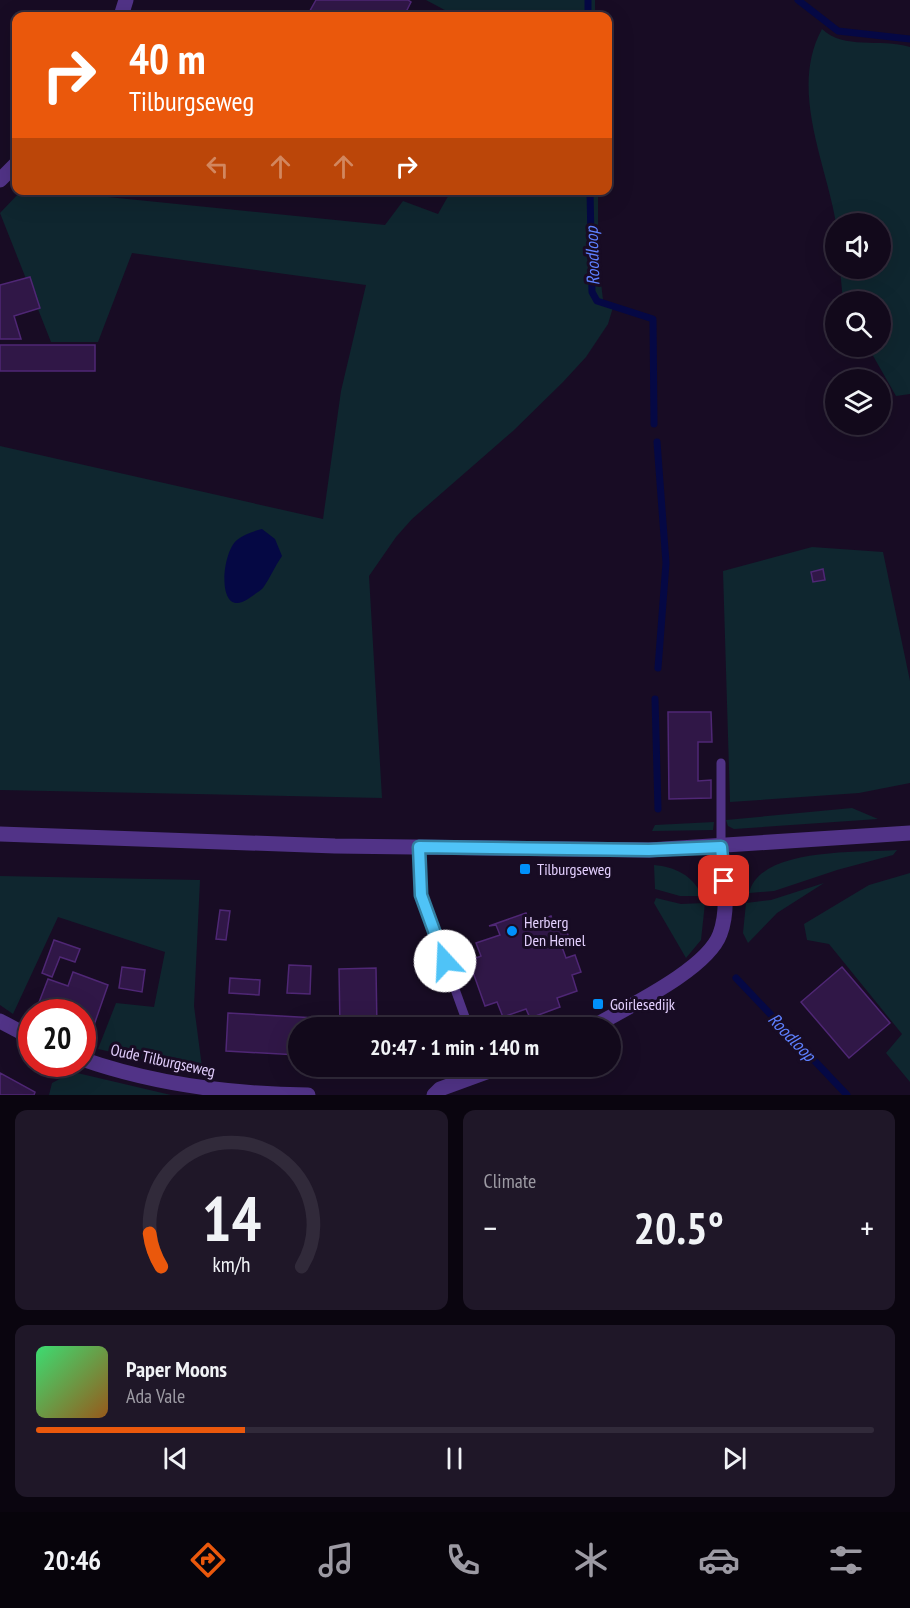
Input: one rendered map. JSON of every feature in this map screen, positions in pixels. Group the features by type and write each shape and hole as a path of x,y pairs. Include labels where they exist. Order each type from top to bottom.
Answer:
{"street":[{"path":"0,180 12,168"},
{"path":"0,834 419,847 649,850 910,833"},
{"path":"610,1017 665,984 710,952 721,933 725,898 721,847"},
{"path":"0,1021 18,1031"},
{"name":"Oude Tilburgseweg","path":"96,1064 115,1071 195,1088 308,1095"},
{"path":"434,1095 440,1089 468,1077"}],"lane":[{"path":"721,763 721,847"},
{"path":"419,847 421,895 465,1017"}],"shaded area":[{"path":"426,0 595,0 595,12 448,12"},
{"path":"822,29 851,42 910,47 910,394 896,396 891,387 891,369 881,369 874,357 891,357 891,291 842,291 841,279 891,279 891,213 834,213 818,151 809,101 809,76 813,52"},
{"path":"17,195 88,195 385,225 403,201 438,214 449,195 598,195 598,257 603,300 614,304 608,324 586,357 563,382 513,431 412,519 396,537 369,576 382,798 0,790 0,446 323,519 341,391 366,285 132,253 98,342 51,342 0,213"},
{"path":"262,529 275,539 282,556 266,584 248,599 238,603 231,600 226,593 227,558 237,540"},
{"path":"812,547 883,552 910,681 910,783 859,793 730,802 723,571"},
{"path":"852,808 878,819 734,829 728,826 726,820"},
{"path":"714,822 713,830 652,831 655,825"},
{"path":"897,850 893,855 837,870 774,891 749,893 757,878 771,867 790,860 812,855"},
{"path":"654,865 682,873 694,883 702,896 680,896 655,889"},
{"path":"910,873 910,1082 886,1053 902,1034 829,944 807,940 804,924 869,885"},
{"path":"0,876 200,880 194,1006 202,1067 147,1060 98,1049 116,1003 154,1007 165,952 58,917 13,1014 0,1005"},
{"path":"824,883 777,913 748,943 743,933 746,903 771,900"},
{"path":"656,898 681,904 705,903 701,940 686,958 654,903"},
{"path":"63,1077 94,1077 171,1095 49,1095 52,1083"}],"building":[{"path":"316,0 408,0 411,2 406,12 309,12"},
{"path":"30,277 40,308 14,316 21,339 0,339 0,285"},
{"path":"0,345 95,345 95,371 0,371"},
{"path":"823,569 825,580 813,582 811,572"},
{"path":"668,712 711,712 712,742 698,742 698,781 711,780 711,798 669,799"},
{"path":"220,910 230,911 226,940 216,939"},
{"path":"526,913 530,924 551,916 556,930 565,927 571,943 562,947 566,958 575,955 581,972 572,975 577,991 557,998 560,1007 533,1017 530,1017 526,1009 503,1017 497,1002 485,1006 469,961 481,956 476,943 500,935 496,925 489,926"},
{"path":"54,940 80,949 75,962 60,957 52,977 42,973"},
{"path":"289,965 311,966 310,994 287,993"},
{"path":"122,967 145,970 142,992 119,988"},
{"path":"842,967 890,1023 849,1058 801,1002"},
{"path":"376,968 377,1017 340,1017 339,969"},
{"path":"73,972 108,985 96,1019 96,999 40,999 48,979 68,986"},
{"path":"230,978 260,980 259,995 229,993"},
{"path":"228,1013 298,1017 288,1017 288,1054 226,1051"},
{"path":"0,1073 35,1092 34,1095 0,1095"}],"waterway":[{"name":"Roodloop","path":"588,0 588,12"},
{"path":"798,0 838,31 910,39"},
{"name":"Roodloop","path":"590,195 592,292 597,301 653,319 654,424"},
{"name":"Roodloop","path":"657,442 666,563 658,668"},
{"name":"Roodloop","path":"655,699 658,809"},
{"name":"Roodloop","path":"736,978 847,1095"}],"place":[{"name":"Tilburgseweg","path":"525,869"},
{"name":"Herberg Den Hemel","path":"512,931"},
{"name":"Goirlesedijk","path":"598,1004"}],"route":[{"path":"445,961 421,895 419,847 528,850 649,850 721,847 724,881"}]}
